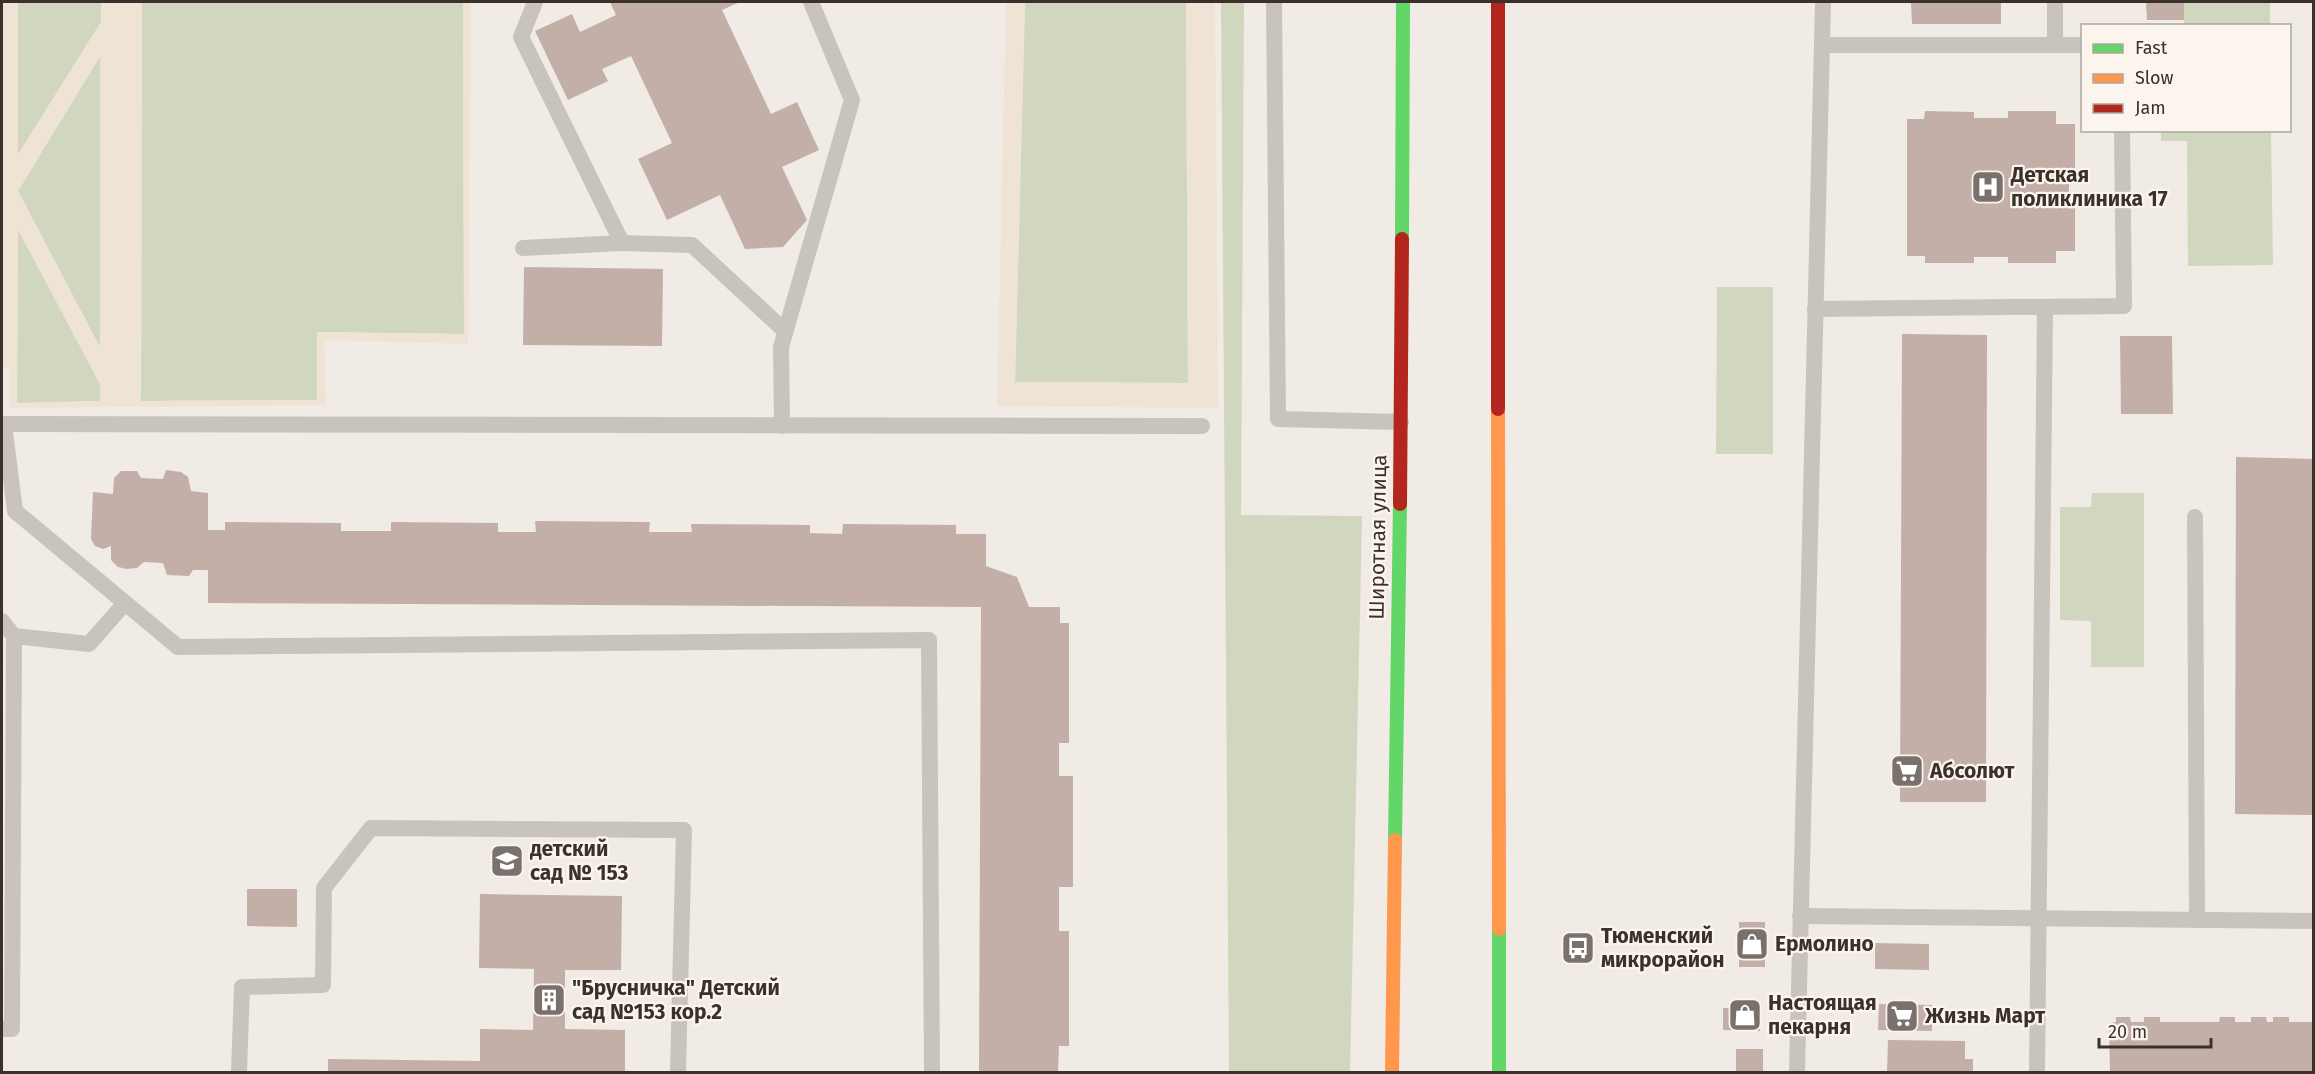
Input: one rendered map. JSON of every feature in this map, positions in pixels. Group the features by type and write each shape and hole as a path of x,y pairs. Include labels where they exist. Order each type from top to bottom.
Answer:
{"main road":[{"name":"Широтная улица","path":"1392,1072 1401,422 1403,2"},
{"path":"1498,2 1499,1072"}],"lane":[{"path":"535,2 521,37 622,243"},
{"path":"782,426 781,347 852,100 811,2"},
{"path":"1274,2 1278,419 1401,422"},
{"path":"1797,1072 1822,2"},
{"path":"2055,2 2055,45"},
{"path":"1822,45 2081,45"},
{"path":"1815,309 2124,306 2122,132"},
{"path":"524,248 622,243 692,245 785,331"},
{"path":"2037,1072 2045,307"},
{"path":"932,1072 929,640 178,647 15,511 3,424 1202,426"},
{"path":"2195,518 2197,920"},
{"path":"14,636 89,644 125,603"},
{"path":"2,621 14,636 8,702 7,856 12,1029 2,1029"},
{"path":"239,1072 242,987 323,985 324,888 371,828 684,830 678,1072"},
{"path":"1800,916 2313,921"}],"green space":[{"path":"18,2 101,2 101,22 18,155"},
{"path":"142,2 463,2 464,334 317,332 317,400 141,401"},
{"path":"1025,2 1186,2 1188,383 1015,382"},
{"path":"1221,2 1244,2 1241,515 1362,516 1350,1072 1229,1072"},
{"path":"2184,2 2270,2 2270,24 2184,24"},
{"path":"100,55 100,347 18,191"},
{"path":"2161,132 2271,132 2273,265 2188,266 2187,141 2161,141"},
{"path":"18,228 100,384 100,401 17,403"},
{"path":"1717,287 1773,287 1773,454 1716,454"},
{"path":"2092,493 2144,493 2144,667 2091,667 2091,621 2060,620 2060,507 2091,507"}],"shaded area":[{"path":"2,2 18,2 18,154 101,22 101,2 142,2 141,401 317,400 317,332 464,334 463,2 471,2 468,344 324,340 326,405 9,408 9,369 2,368","holes":["100,57 100,345 99,346 18,191","18,230 100,384 100,401 17,403"]},
{"path":"1006,2 1025,2 1015,382 1188,383 1186,2 1215,2 1218,408 997,406"}],"building":[{"path":"610,2 740,2 722,10 771,114 797,102 819,150 782,167 807,220 783,247 745,249 720,195 667,220 638,159 672,143 631,56 602,69 608,81 568,100 535,31 572,14 580,32 616,15"},
{"path":"1911,2 2001,2 2001,24 1912,24"},
{"path":"2146,2 2184,2 2184,20 2147,20"},
{"path":"1925,111 1974,112 1974,118 2008,118 2008,111 2056,111 2056,124 2075,124 2075,171 2069,171 2069,204 2075,204 2075,251 2056,251 2056,263 2008,263 2008,257 1974,257 1974,263 1925,263 1925,256 1907,256 1907,119 1924,119"},
{"path":"524,267 663,269 662,346 523,345"},
{"path":"1902,334 1987,335 1986,802 1900,802"},
{"path":"2120,336 2172,336 2173,414 2121,414"},
{"path":"2236,457 2314,459 2314,815 2235,814"},
{"path":"166,470 181,472 188,477 191,491 208,493 208,530 225,530 225,522 341,523 341,531 391,531 391,522 498,523 498,532 536,532 535,521 650,522 649,532 692,532 691,524 810,525 810,533 842,534 843,524 956,525 956,534 986,534 986,566 1017,577 1029,607 1060,607 1060,623 1069,623 1069,743 1059,743 1059,776 1073,776 1073,887 1059,887 1059,931 1069,931 1069,1046 1059,1046 1058,1072 979,1072 981,607 208,603 208,570 193,570 189,576 167,575 163,563 144,562 137,568 127,569 118,567 111,560 111,546 103,549 95,546 91,539 93,492 113,494 114,478 121,471 137,471 141,478 163,479"},
{"path":"247,889 297,889 297,927 247,926"},
{"name":"\"Брусничка\" Детский сад №153 кор.2","path":"480,894 622,896 621,970 565,970 565,1029 625,1030 625,1072 328,1072 328,1059 480,1061 480,1029 533,1030 534,969 479,968"},
{"name":"Ермолино","path":"1739,922 1765,922 1765,967 1739,967"},
{"path":"1875,943 1929,944 1929,970 1875,969"},
{"path":"1879,1004 1932,1005 1932,1031 1878,1030"},
{"path":"1723,1008 1761,1008 1760,1031 1723,1030"},
{"path":"2116,1017 2130,1017 2131,1022 2144,1022 2144,1017 2160,1017 2160,1022 2219,1022 2220,1017 2235,1017 2235,1022 2251,1022 2251,1017 2266,1017 2267,1022 2273,1022 2273,1017 2289,1017 2289,1022 2314,1022 2314,1072 2110,1072 2109,1023 2116,1022"},
{"path":"1888,1040 1965,1041 1965,1059 1973,1059 1973,1072 1887,1072"},
{"path":"1736,1049 1763,1049 1763,1072 1736,1071"}],"traffic: fast":[{"path":"1402,239 1403,2"},
{"path":"1395,840 1400,504"},
{"path":"1499,929 1499,1072"}],"traffic: slow":[{"path":"1498,409 1499,929"},
{"path":"1392,1072 1395,840"}],"traffic: jam":[{"path":"1498,2 1498,409"},
{"path":"1400,504 1402,239"}],"place":[{"name":"Детская поликлиника 17","path":"1988,187"},
{"name":"Абсолют","path":"1907,771"},
{"name":"детский сад № 153","path":"507,861"},
{"name":"Ермолино","path":"1752,944"},
{"name":"Тюменский микрорайон","path":"1578,948"},
{"name":"\"Брусничка\" Детский сад №153 кор.2","path":"549,1000"},
{"name":"Настоящая пекарня","path":"1745,1015"},
{"name":"Жизнь Март","path":"1902,1016"}]}
